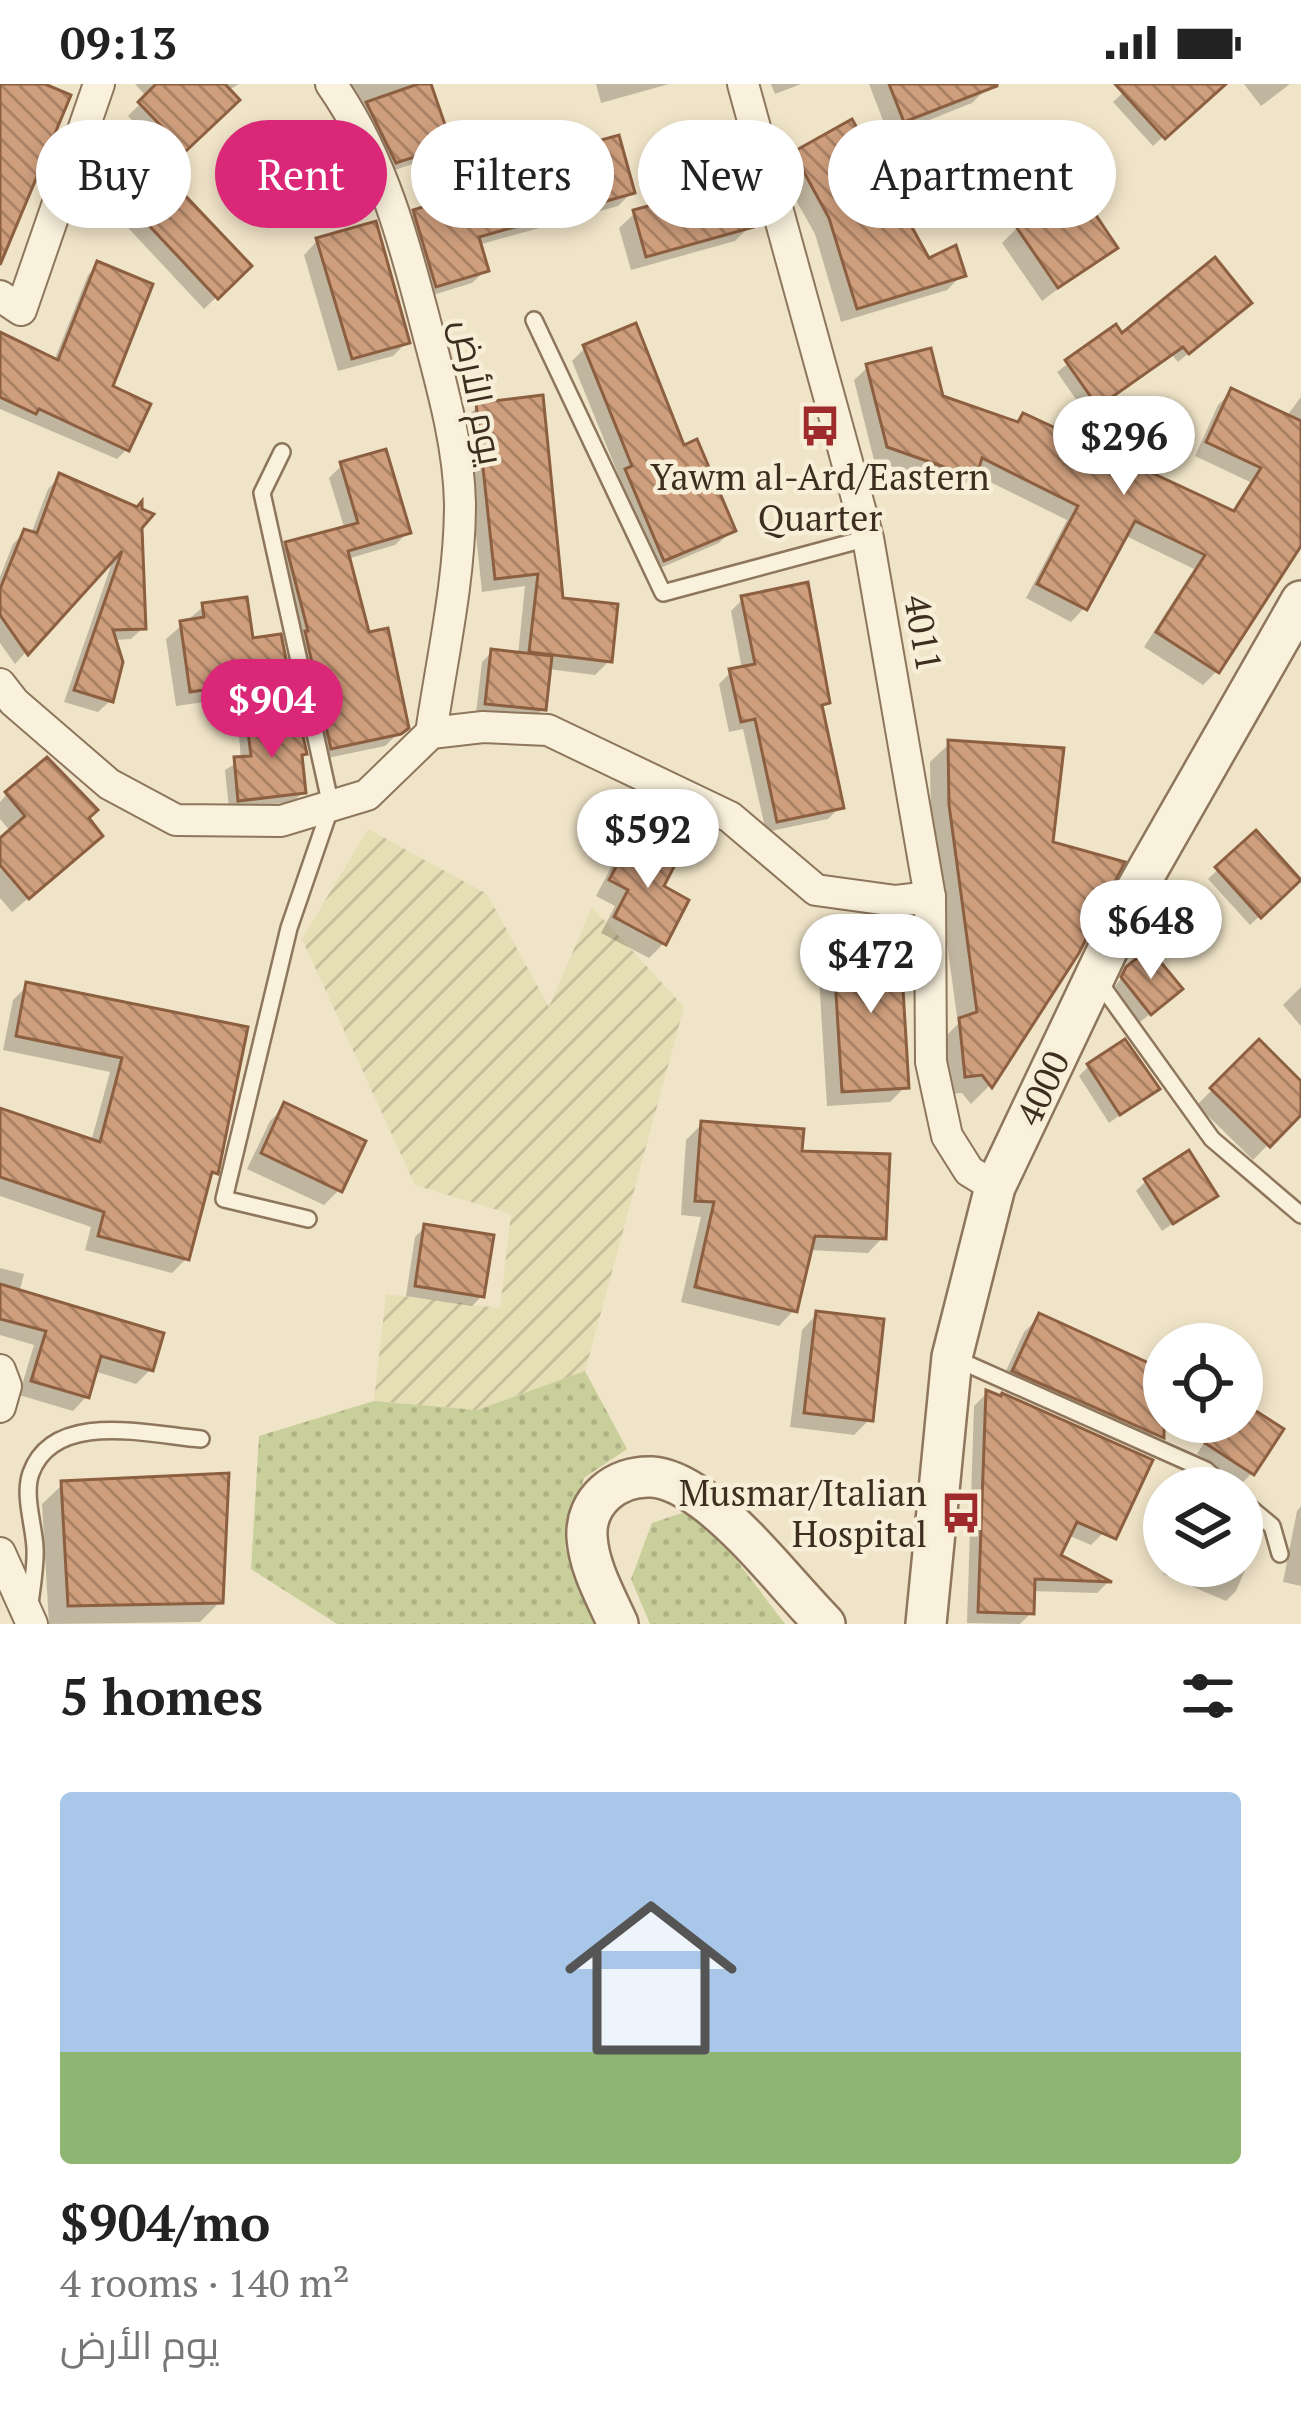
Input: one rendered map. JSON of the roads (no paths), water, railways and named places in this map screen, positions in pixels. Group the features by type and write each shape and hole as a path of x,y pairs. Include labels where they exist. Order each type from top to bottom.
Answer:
{"street":[{"path":"0,296 21,310 99,84"},
{"name":"يوم الأرض","path":"331,84 396,214 457,460 456,560 431,733"},
{"name":"4011","path":"743,84 868,538 930,897 931,1062 947,1136 969,1171 994,1187"},
{"name":"4000","path":"900,1624 927,1624 952,1357 994,1187 1136,890 1301,601"},
{"path":"4,703 110,784 176,820 281,821 367,795 431,733 483,728 548,730 730,818 816,890 896,901 930,897"},
{"path":"0,1370 7,1386 0,1407"},
{"path":"618,1624 594,1568 587,1539 588,1516 611,1486 655,1477 704,1501 824,1620"},
{"path":"0,1553 30,1618"}],"lane":[{"path":"534,320 663,592 868,538"},
{"path":"282,452 262,493 331,806 289,928 224,1198 308,1219"},
{"path":"1095,976 1212,1139 1301,1215"},
{"path":"952,1357 1199,1467"},
{"path":"30,1618 35,1551 30,1475 45,1451 96,1430 201,1439"},
{"path":"1263,1518 1272,1526 1280,1554"}],"place":[{"name":"Yawm al-Ard/Eastern Quarter","path":"820,426"},
{"name":"Musmar/Italian Hospital","path":"961,1513"}]}
